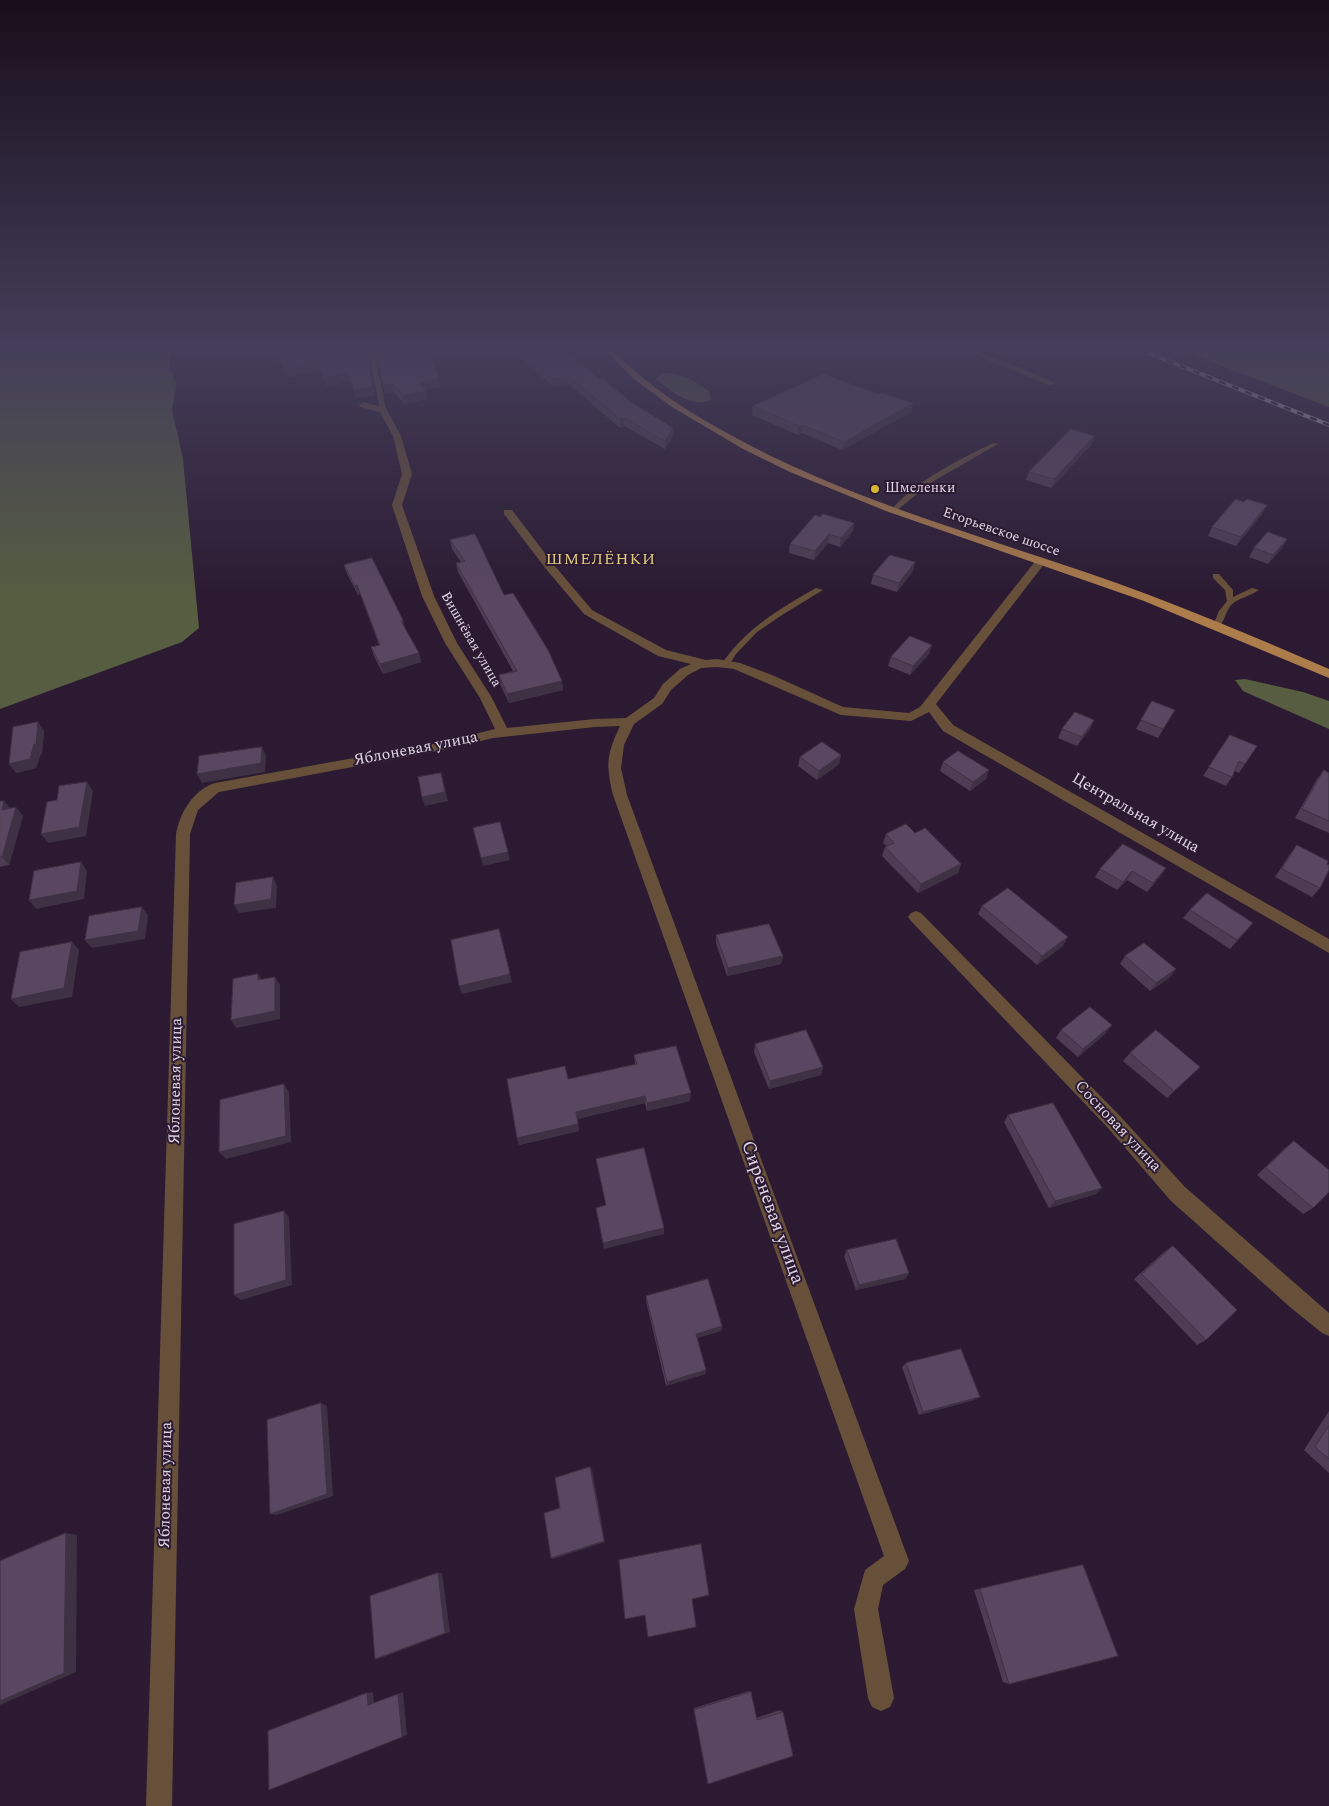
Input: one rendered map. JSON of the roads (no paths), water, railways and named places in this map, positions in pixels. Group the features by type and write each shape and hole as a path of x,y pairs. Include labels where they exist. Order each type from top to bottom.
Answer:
{"main road":[{"name":"Егорьевское шоссе","path":"714,429 755,453 805,476 894,510 1122,589 1217,626 1329,674"}],"street":[{"name":"Вишнёвая улица","path":"393,429 397,436 407,474 397,505 428,596 452,643 486,698 503,733"},
{"path":"508,512 550,567 588,612 662,653 707,664"},
{"path":"629,722 658,701 666,687 684,672 698,665 707,664 725,665 768,678 841,711 911,717 924,710 929,704 1041,561"},
{"name":"Центральная улица","path":"929,704 948,728 1329,947"},
{"name":"Яблоневая улица","path":"159,1806 183,834 186,816 198,800 215,788 503,733 595,723 629,722"},
{"name":"Сиреневая улица","path":"629,722 618,745 614,768 620,795 897,1561 873,1578 866,1608 882,1698"},
{"name":"Сосновая улица","path":"916,917 1114,1122 1178,1194 1329,1326"}],"lane":[{"path":"894,510 914,490 948,468 995,444"},
{"path":"1216,576 1229,590 1230,600"},
{"path":"725,665 731,654 751,632 819,590"},
{"path":"1217,626 1222,612 1230,600 1255,590"}],"place":[{"name":"Шмеленки","path":"875,489"}],"district":[{"name":"ШМЕЛЁНКИ","path":"601,561"}]}
